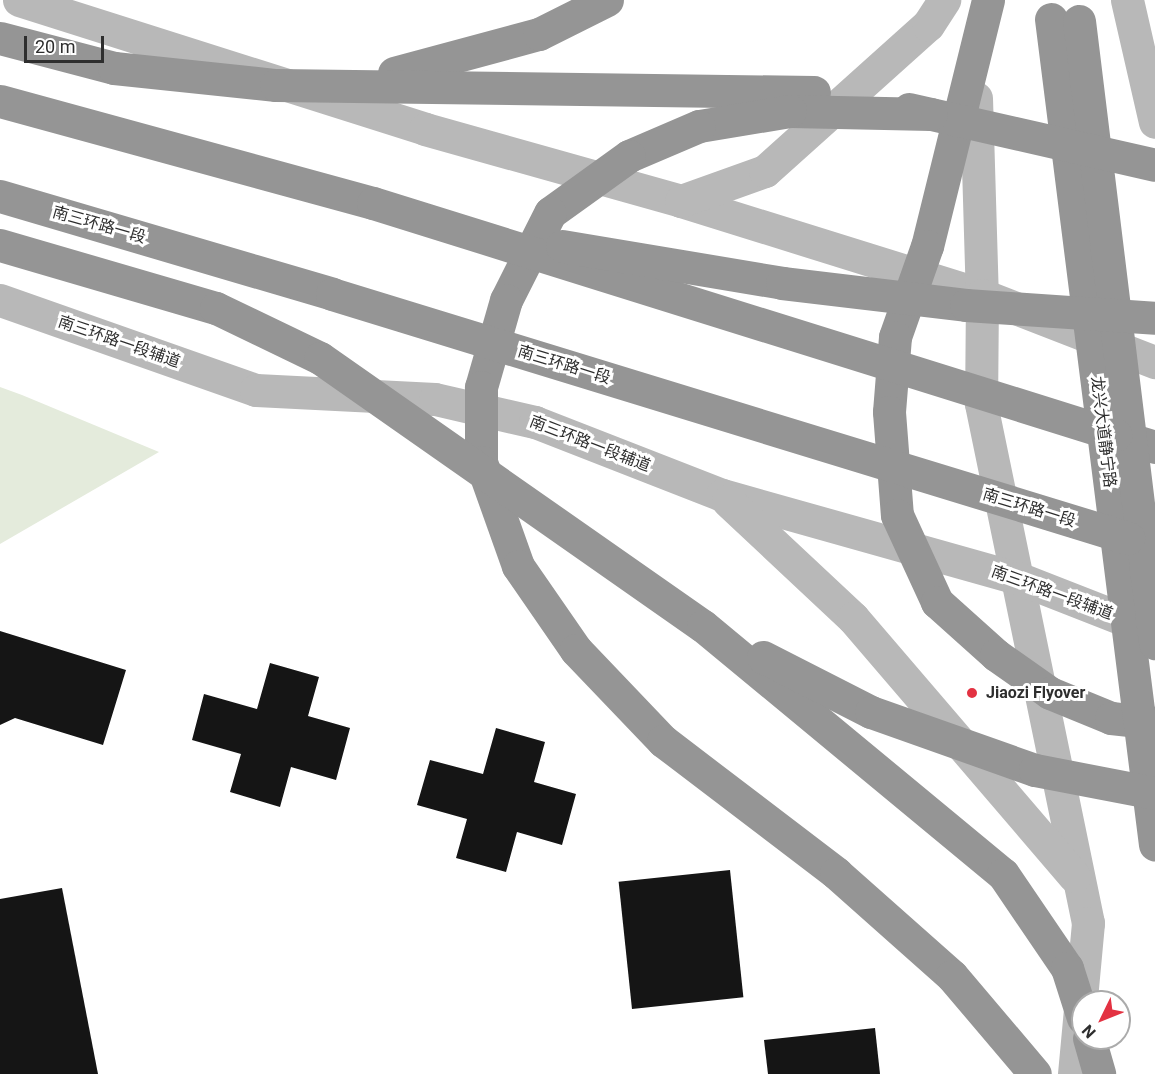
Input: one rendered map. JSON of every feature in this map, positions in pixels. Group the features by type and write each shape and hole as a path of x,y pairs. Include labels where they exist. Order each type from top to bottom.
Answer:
{"highway":[{"path":"276,85 412,72 539,34 607,0"},
{"path":"988,0 927,246 895,337 890,412 897,515 937,602 996,655 1050,693 1111,718 1155,723"},
{"name":"龙兴大道静宁路","path":"1064,10 1149,633"},
{"name":"龙兴大道静宁路","path":"1064,10 1155,844"},
{"path":"0,38 114,68 276,85 819,92 931,114 1155,165"},
{"path":"0,101 373,203 1155,447"},
{"path":"931,114 790,111 699,126 629,156 550,213 506,300 480,387 481,462 518,566 576,650 663,741 836,873 952,976 1035,1074"},
{"name":"南三环路一段","path":"0,196 332,294 1141,542"},
{"path":"463,232 685,264 782,283 966,305 1155,318"},
{"path":"0,245 216,309 320,358 703,626 1003,874 1067,968 1074,990"},
{"path":"703,626 871,712 1035,770 1155,793"},
{"path":"1092,1050 1099,1074"}],"main road":[{"path":"19,0 425,129 681,201 982,295 1155,362"},
{"path":"681,201 765,171 928,25 944,0"},
{"path":"973,0 982,295 981,404 1089,923 1074,1074"},
{"path":"1127,0 1131,32 1155,122"},
{"path":"1131,32 1155,79"},
{"name":"南三环路一段辅道","path":"0,300 256,390 435,399 535,422 722,495 1018,578 1149,633"},
{"path":"722,495 853,618 1072,870 1089,923"}],"green space":[{"path":"0,387 22,395 159,452 0,544"}],"building":[{"path":"0,631 126,670 103,745 15,718 0,725"},
{"path":"270,663 319,677 308,716 350,728 336,780 291,767 280,807 230,792 241,754 192,740 204,694 257,709"},
{"path":"496,728 545,742 534,782 576,794 562,845 517,832 506,872 456,858 467,819 417,805 430,760 483,774"},
{"path":"730,870 743,997 632,1009 619,882"},
{"path":"62,888 98,1074 0,1074 0,899"},
{"path":"875,1028 880,1074 768,1074 764,1040"}],"place":[{"name":"Jiaozi Flyover","path":"972,693"}]}
